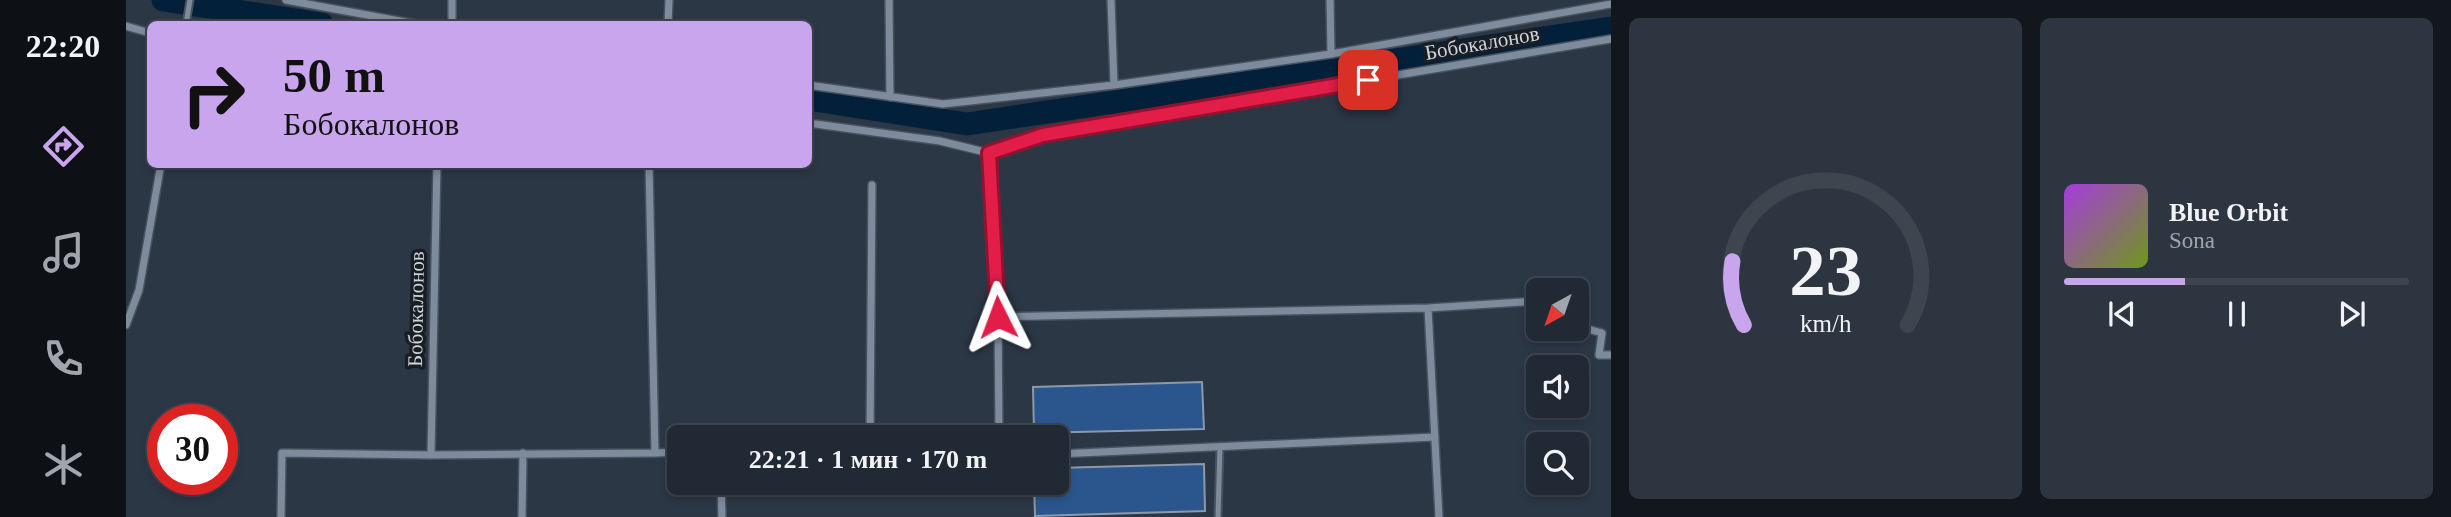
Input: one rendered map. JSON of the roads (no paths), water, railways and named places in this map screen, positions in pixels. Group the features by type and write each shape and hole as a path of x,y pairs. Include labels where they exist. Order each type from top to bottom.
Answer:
{"street":[{"path":"286,0 400,21"},
{"path":"452,0 452,21"},
{"path":"668,0 668,21"},
{"path":"889,0 890,97"},
{"path":"1111,0 1114,85"},
{"path":"1330,0 1331,54"},
{"path":"812,86 943,104 1114,85 1331,54 1611,4"},
{"path":"126,26 147,32"},
{"name":"Бобокалонов","path":"989,153 1043,135 1611,39"},
{"path":"812,123 940,141 989,153 998,317 999,425"},
{"path":"126,325 139,290 160,168"},
{"name":"Бобокалонов","path":"431,455 437,168"},
{"path":"649,168 655,453"},
{"path":"870,425 872,185"},
{"path":"998,317 1429,308 1526,302"},
{"path":"1429,308 1438,517"},
{"path":"1589,329 1602,333 1599,355 1611,355"},
{"path":"1069,453 1435,437"},
{"path":"281,517 282,453 431,455 667,452"},
{"path":"522,517 523,453"},
{"path":"722,495 722,517"}],"lane":[{"path":"186,21 190,0"},
{"path":"1219,517 1220,446"}],"waterway":[{"path":"163,0 302,21"},
{"path":"812,100 967,124 1611,28"}]}
